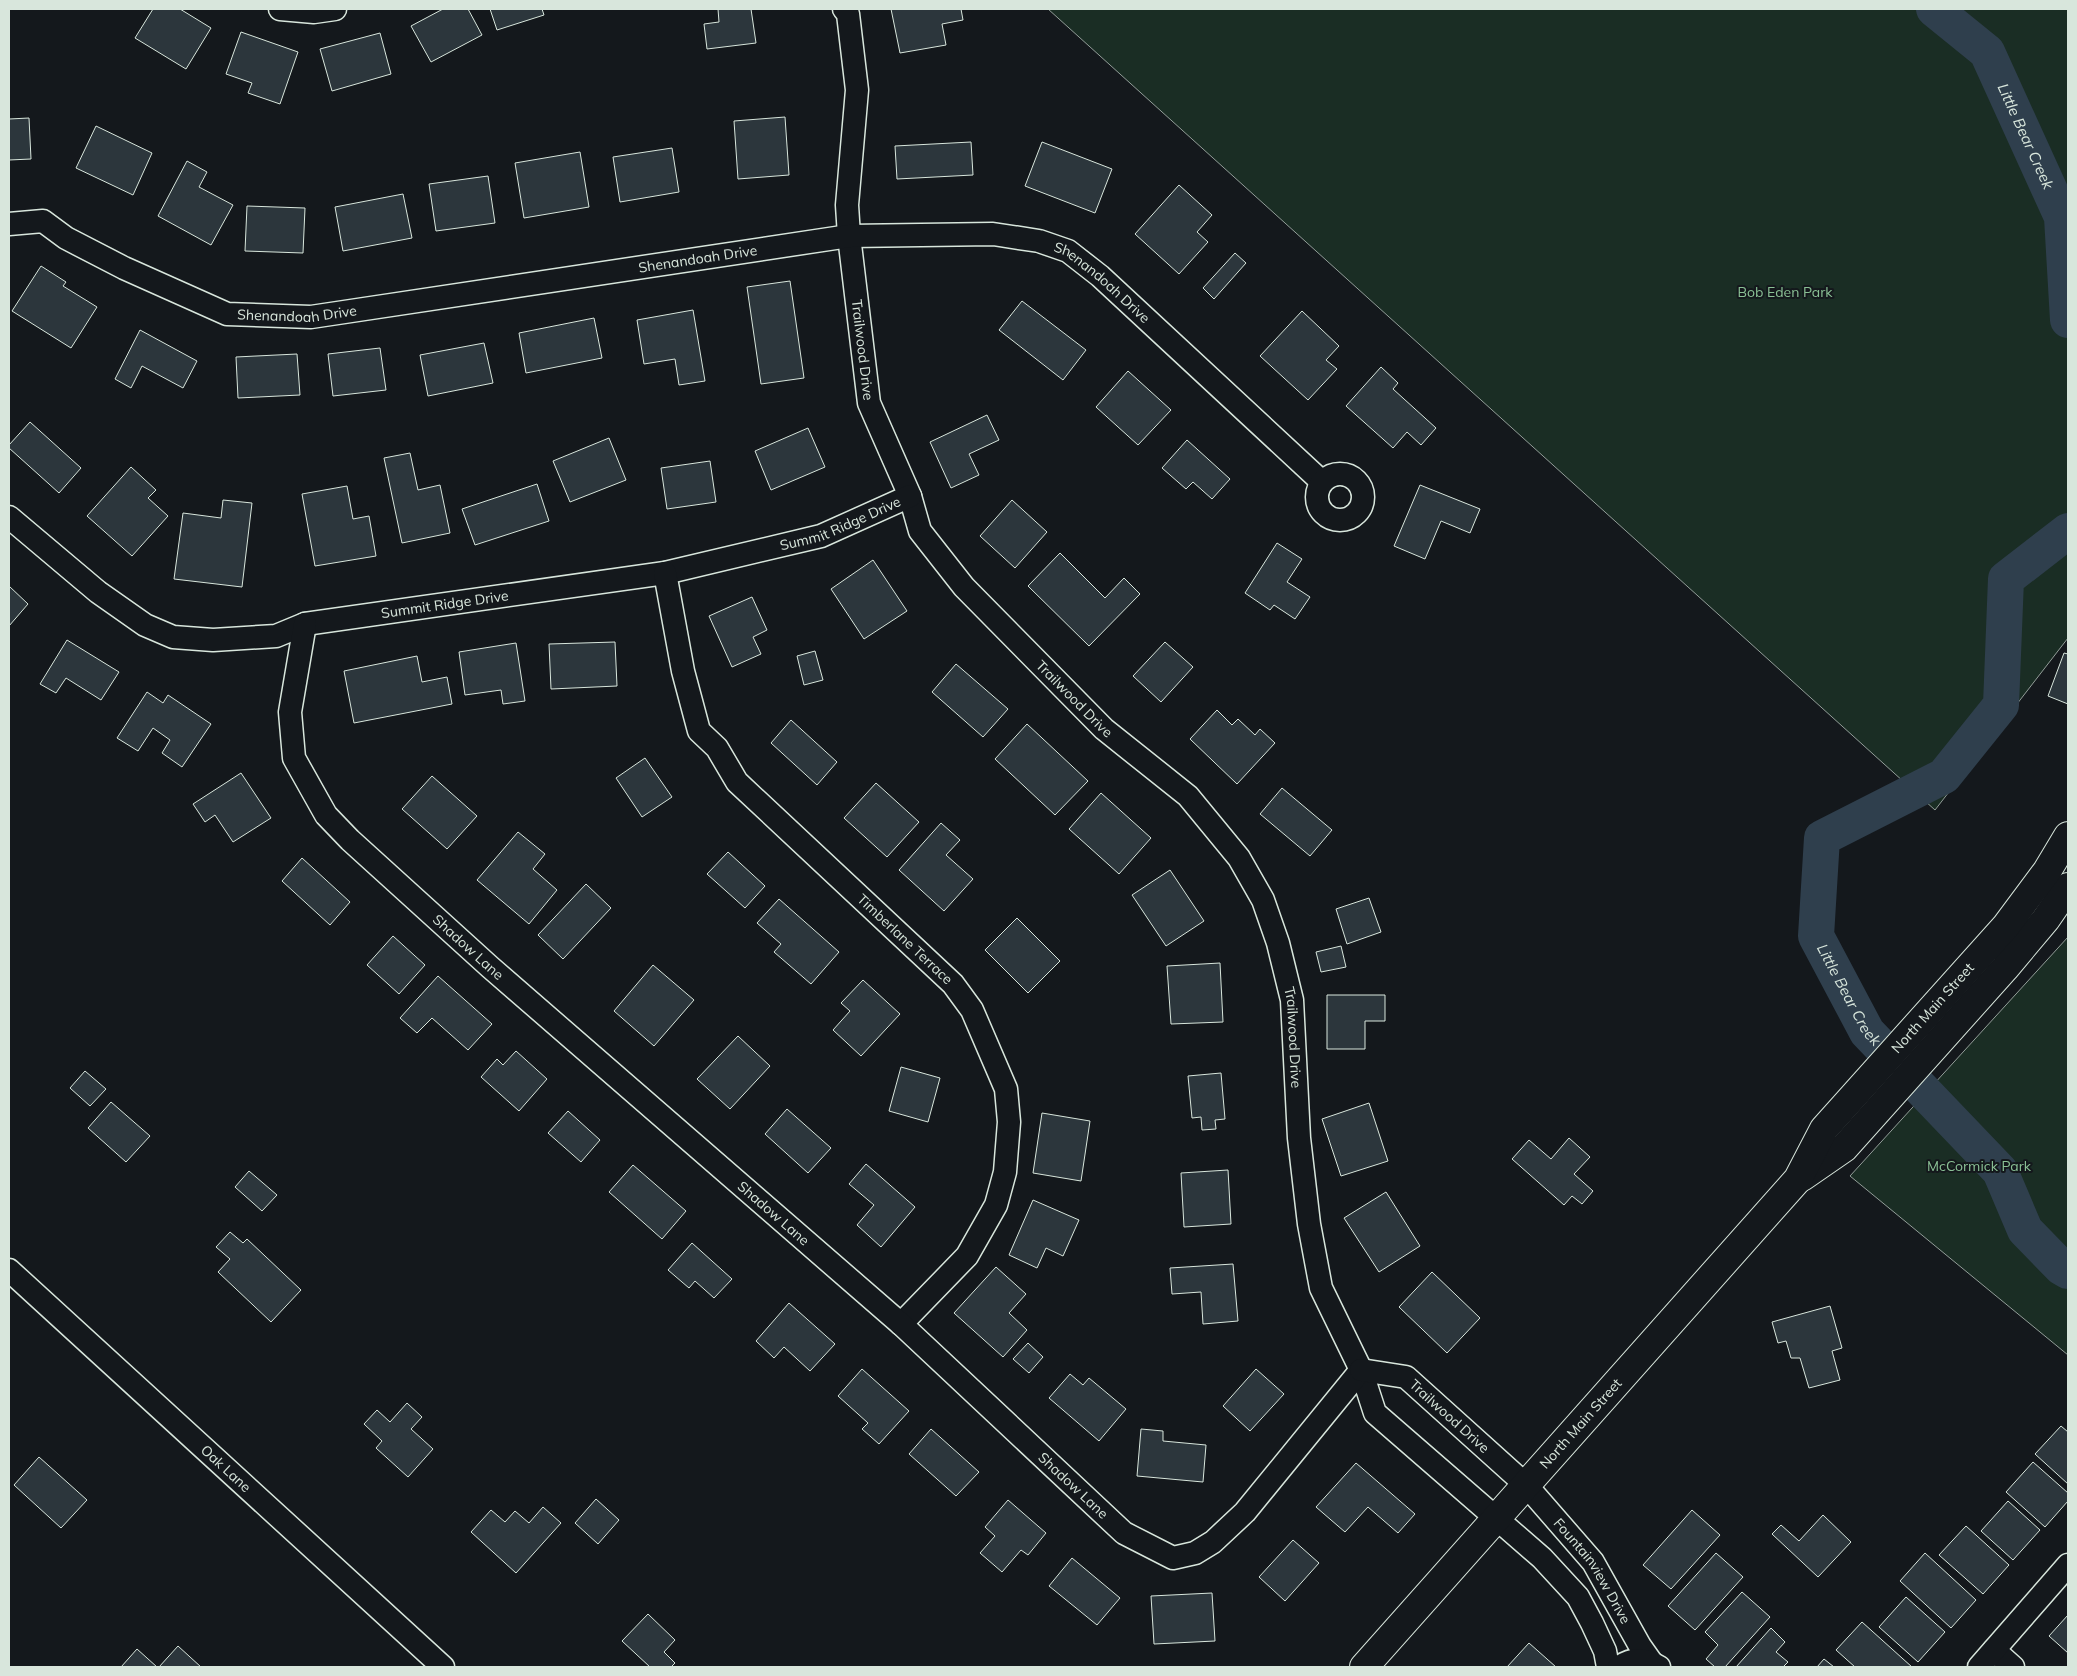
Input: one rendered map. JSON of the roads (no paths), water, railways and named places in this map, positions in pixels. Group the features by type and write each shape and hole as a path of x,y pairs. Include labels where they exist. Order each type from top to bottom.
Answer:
{"main road":[{"name":"North Main Street","path":"1364,1667 1798,1179 1824,1129 2006,926 2047,871 2068,836"},
{"name":"North Main Street","path":"1798,1179 1844,1148 1980,997 2046,919 2068,887"}],"street":[{"path":"280,9 314,12 335,9"},
{"name":"Trailwood Drive","path":"844,9 848,14 856,90 847,205 869,404 910,496 920,531 964,587 1104,729 1188,796 1239,858 1263,900 1278,942 1292,1000 1299,1138 1309,1224 1321,1288 1361,1370 1375,1413 1497,1518"},
{"name":"Shenandoah Drive","path":"9,224 43,221 66,238 116,264 227,314 311,317 849,236 993,234 1039,240 1068,251 1100,276 1322,482"},
{"name":"Summit Ridge Drive","path":"9,517 98,592 145,625 173,637 213,640 276,636 306,624 665,573 821,536 910,496"},
{"name":"Timberlane Terrace","path":"665,573 683,671 700,731 717,748 737,782 953,984 972,1010 1006,1089 1009,1122 1005,1172 996,1205 967,1256 901,1324"},
{"name":"Shadow Lane","path":"306,624 290,712 294,758 326,815 350,840 490,967 901,1324 1124,1532 1173,1558 1195,1553 1212,1542 1245,1512 1361,1370"},
{"name":"Oak Lane","path":"9,1270 443,1667"},
{"name":"Trailwood Drive","path":"1361,1370 1406,1376 1526,1485"},
{"name":"Fountainview Drive","path":"1526,1485 1594,1562 1640,1646 1656,1665"},
{"name":"Fountainview Drive","path":"1497,1518 1542,1558 1578,1598 1592,1622 1605,1651 1608,1667"},
{"path":"1979,1667 2068,1565"},
{"path":"1994,1650 2013,1667"},
{"name":"Fountainview Drive","path":"1619,1667 1634,1660 1656,1665"}],"waterway":[{"name":"Little Bear Creek","path":"1934,9 1987,52 2062,217 2068,320"},
{"name":"Little Bear Creek","path":"2068,531 2006,579 2001,705 1944,776 1822,838 1816,936 1867,1032 2000,1171 2025,1230 2061,1267 2068,1271"}],"park label":[{"name":"Bob Eden Park","path":"1785,292"},
{"name":"McCormick Park","path":"1979,1166"}]}
